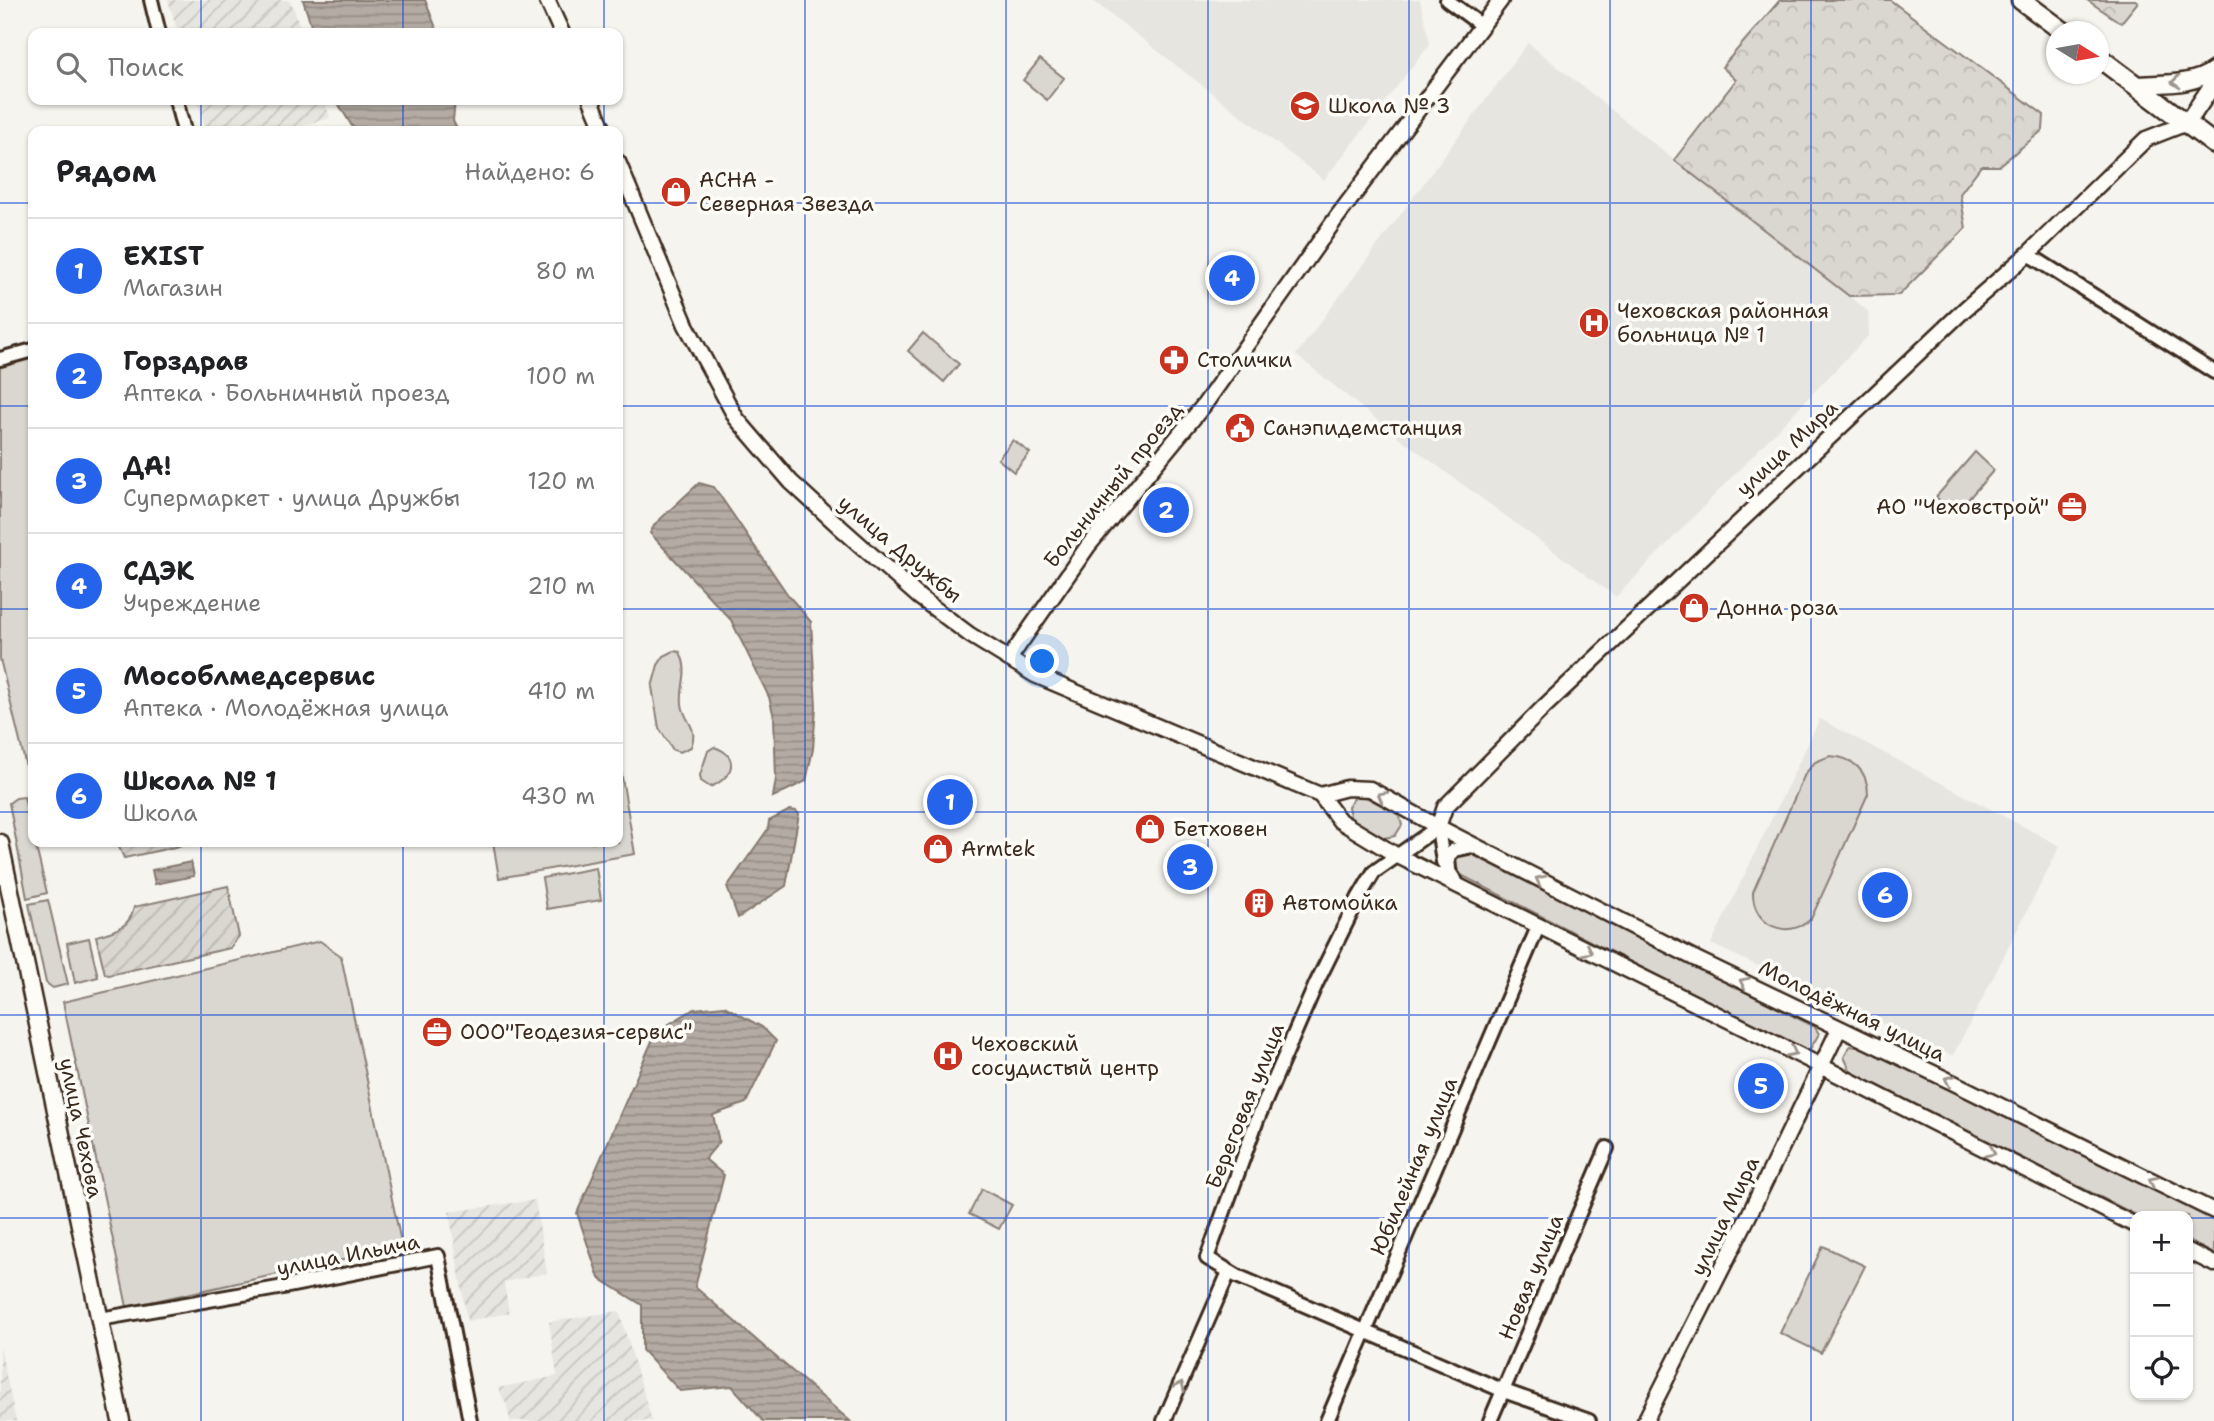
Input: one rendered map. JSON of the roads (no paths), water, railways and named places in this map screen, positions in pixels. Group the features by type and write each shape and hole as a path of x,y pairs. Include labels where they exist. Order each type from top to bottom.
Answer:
{"main road":[{"path":"2021,0 2049,21"},
{"path":"2109,65 2214,144"},
{"path":"2136,85 2185,82 2214,71"},
{"path":"2187,123 2214,83"},
{"name":"улица Чехова","path":"0,843 121,1421"}],"street":[{"path":"151,0 158,28"},
{"path":"547,0 560,28"},
{"path":"1447,0 1482,25"},
{"name":"Больничный проезд","path":"1009,659 1088,546 1204,405 1337,217 1501,0"},
{"path":"177,105 183,126"},
{"path":"593,105 602,126"},
{"name":"улица Мира","path":"1438,828 1445,807 1544,706 1965,309 2028,254 2146,139 2187,123"},
{"name":"улица Дружбы","path":"623,174 686,325 736,418 791,482 909,588 970,635 1035,675 1320,794 1340,821 1396,855"},
{"path":"2028,254 2214,372"},
{"path":"0,359 28,351"},
{"path":"1320,794 1347,788 1370,789 1438,828 1443,862 1462,888"},
{"name":"Молодёжная улица","path":"1438,828 1839,1029 2214,1211"},
{"name":"Береговая улица","path":"1229,1272 1208,1258 1257,1120 1316,984 1374,872 1438,828"},
{"path":"1451,876 1448,857 1454,850 1473,846"},
{"path":"1396,855 2130,1222"},
{"name":"Юбилейная улица","path":"1326,1421 1538,927"},
{"name":"улица Мира","path":"1646,1421 1839,1029"},
{"name":"Новая улица","path":"1490,1421 1607,1148"},
{"path":"2193,1254 2214,1264"},
{"name":"улица Ильича","path":"100,1319 278,1288 438,1256 470,1421"},
{"path":"1164,1421 1229,1272 1504,1391 1589,1421"}],"place":[{"name":"Школа № 3","path":"1305,106"},
{"name":"АСНА - Северная Звезда","path":"676,192"},
{"name":"СДЭК","path":"1232,278"},
{"name":"Чеховская районная больница № 1","path":"1594,323"},
{"name":"Столички","path":"1174,360"},
{"name":"Санэпидемстанция","path":"1240,428"},
{"name":"АО \"Чеховстрой\"","path":"2072,507"},
{"name":"Горздрав","path":"1166,510"},
{"name":"Донна роза","path":"1694,608"},
{"name":"EXIST","path":"950,802"},
{"name":"Бетховен","path":"1150,829"},
{"name":"Armtek","path":"938,849"},
{"name":"ДА!","path":"1190,867"},
{"name":"Школа № 1","path":"1885,895"},
{"name":"Автомойка","path":"1259,903"},
{"name":"ООО\"Геодезия-сервис\"","path":"437,1032"},
{"name":"Чеховский сосудистый центр","path":"948,1056"},
{"name":"Мособлмедсервис","path":"1761,1086"}]}
